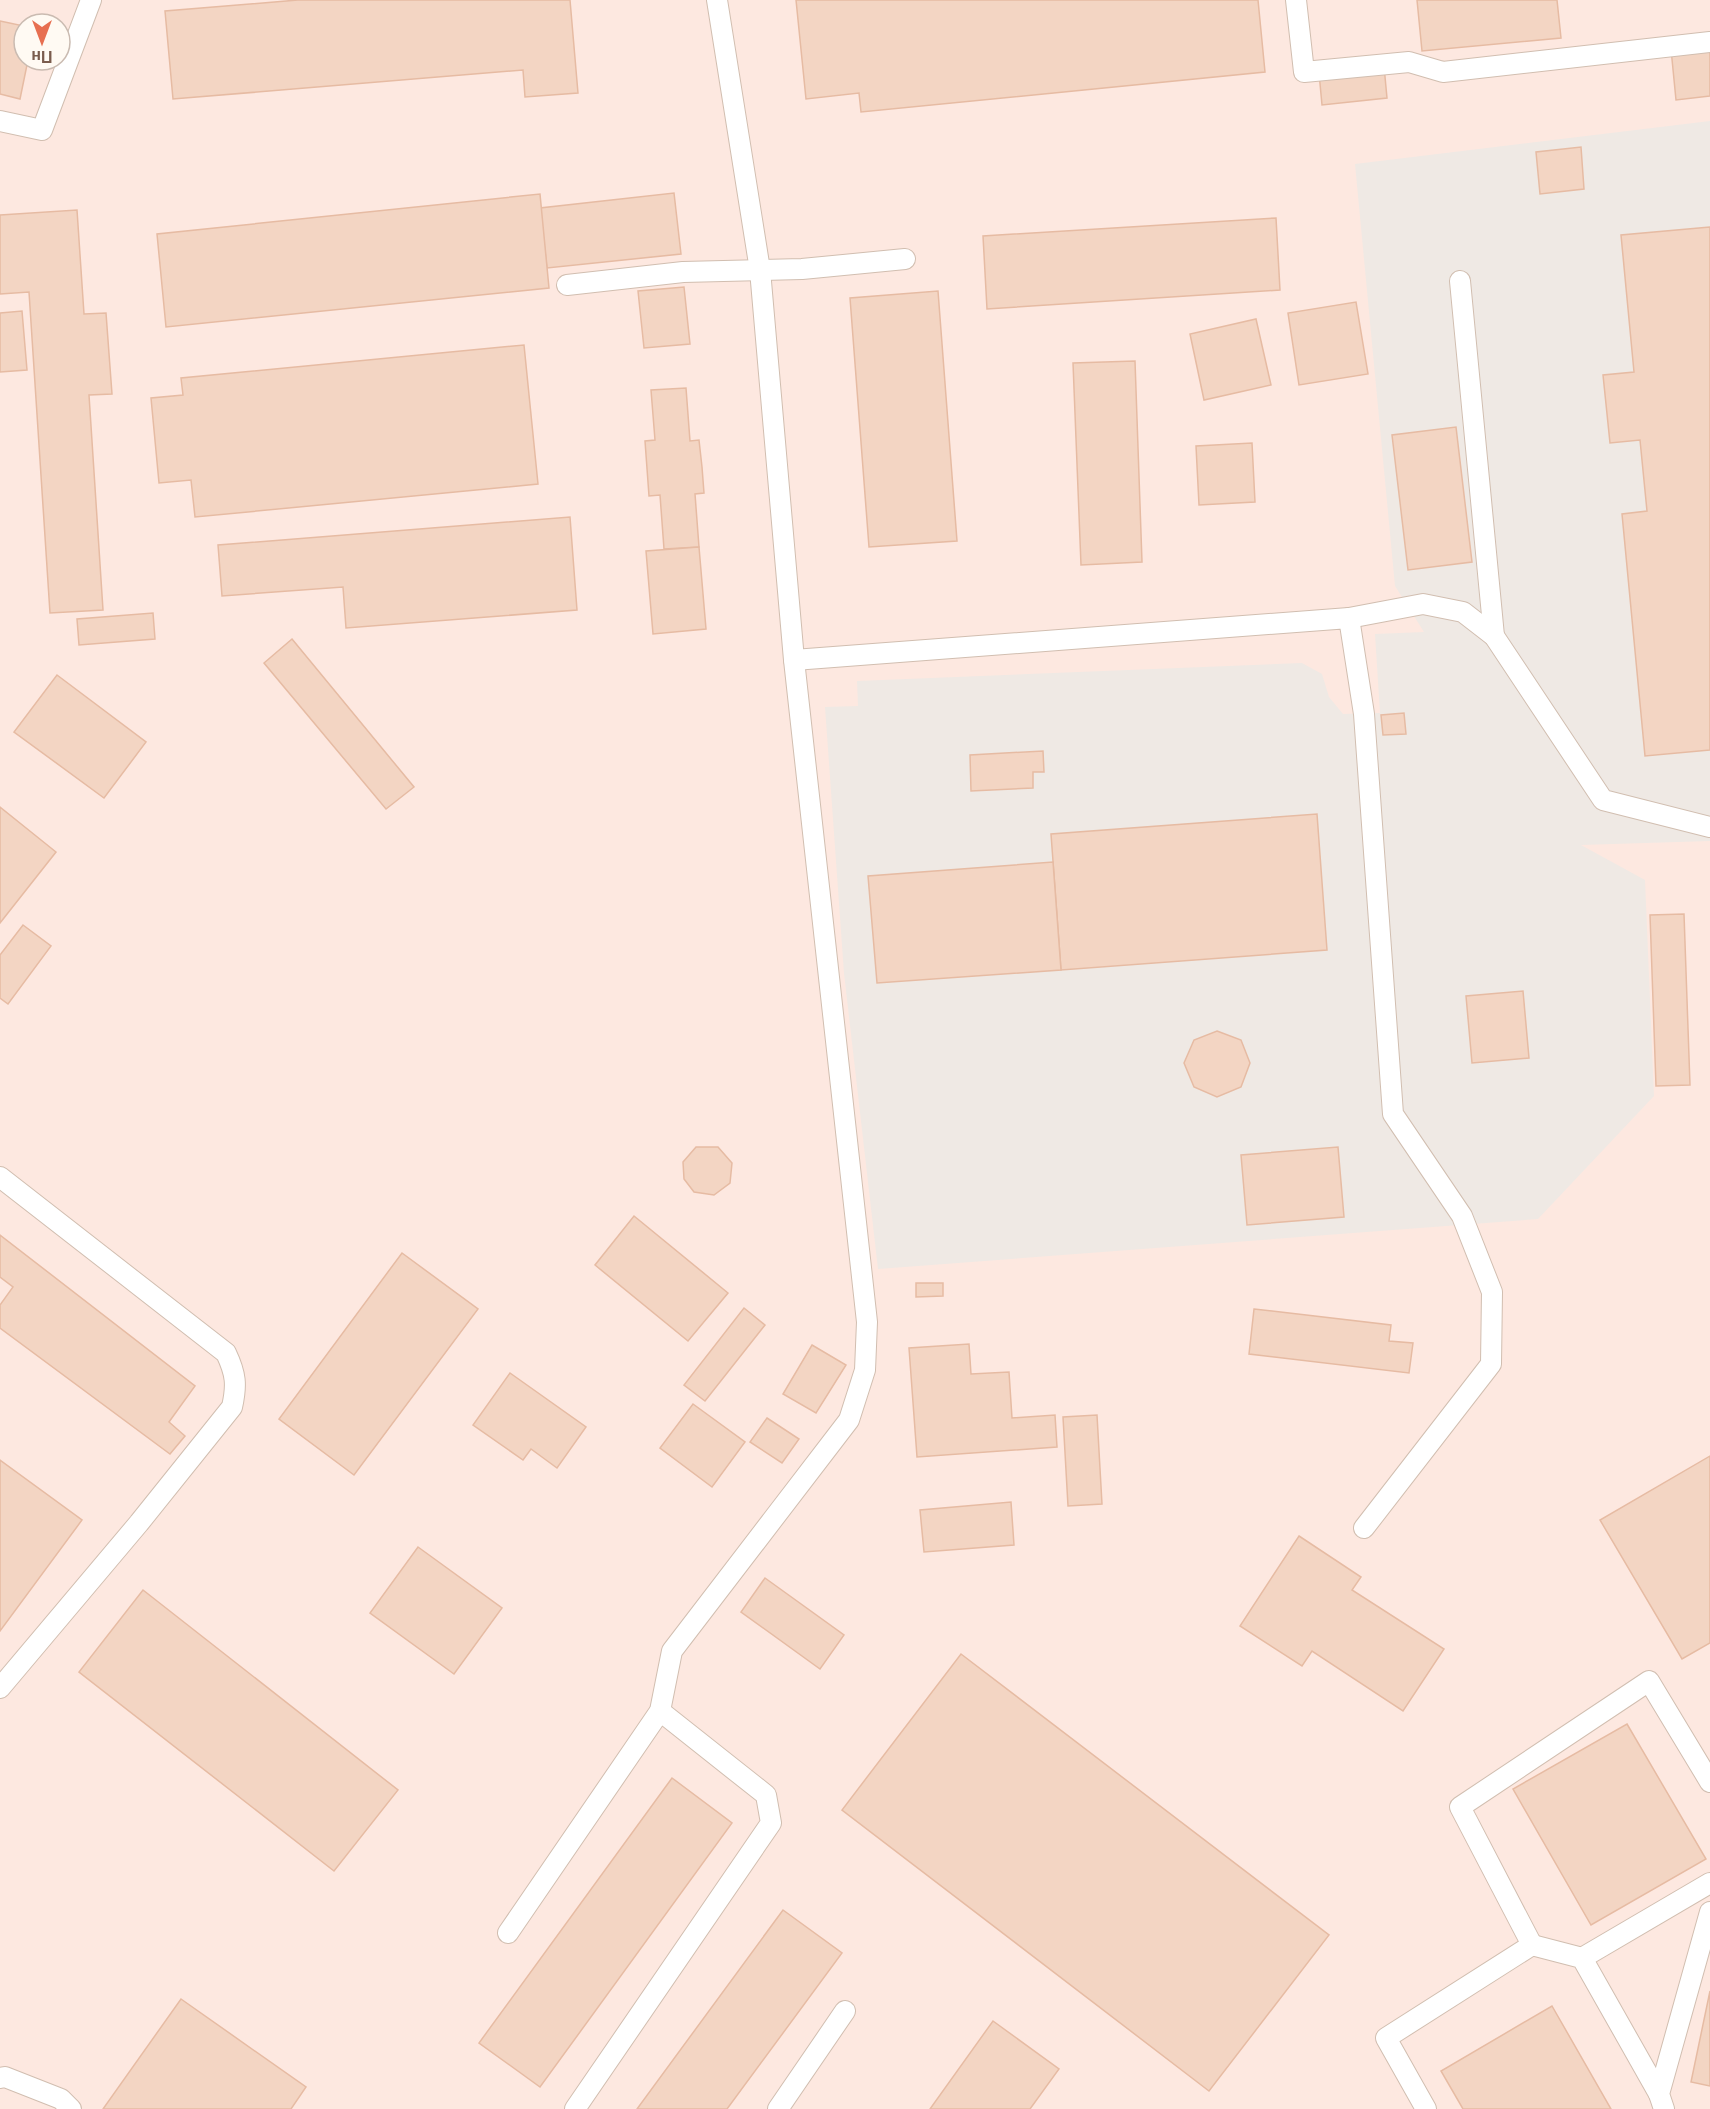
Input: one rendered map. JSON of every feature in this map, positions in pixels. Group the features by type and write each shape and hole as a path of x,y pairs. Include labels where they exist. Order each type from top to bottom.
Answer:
{"lane":[{"path":"0,121 42,130 91,0"},
{"path":"508,1933 660,1711 672,1651 849,1420 865,1370 867,1322 794,660 760,270 717,0"},
{"path":"1296,0 1304,72 1409,62 1443,72 1710,42"},
{"path":"567,285 683,272 802,270 905,259"},
{"path":"1460,281 1494,636"},
{"path":"794,660 1349,618 1423,604 1462,612 1494,636 1603,800 1710,827"},
{"path":"1349,618 1364,714 1393,1114 1462,1216 1492,1292 1491,1364 1364,1527"},
{"path":"0,1177 226,1353 234,1369 236,1388 232,1407 139,1523 0,1688"},
{"path":"1532,1945 1460,1807 1649,1681 1710,1782"},
{"path":"575,2109 771,1823 766,1795 660,1711"},
{"path":"1426,2109 1386,2038 1532,1945 1582,1958 1710,1883"},
{"path":"1661,2102 1710,1912"},
{"path":"1582,1958 1661,2102"},
{"path":"778,2109 845,2011"},
{"path":"0,2078 5,2077 61,2099 71,2109"}],"shaded area":[{"path":"0,0 1710,0 1710,2109 0,2109"},
{"path":"1710,121 1710,841 1581,845 1645,880 1654,1096 1538,1219 878,1269 844,973 825,707 858,706 857,681 1302,663 1322,674 1329,697 1343,714 1380,713 1375,634 1424,632 1395,586 1355,164"}],"building":[{"path":"298,0 570,0 578,93 525,97 523,70 173,99 165,11"},
{"path":"796,0 1258,0 1265,72 861,112 859,93 806,99"},
{"path":"1417,0 1557,0 1561,38 1422,51"},
{"path":"0,21 12,24 12,72 26,72 20,99 0,94"},
{"path":"1710,45 1710,96 1676,100 1671,49"},
{"path":"1384,66 1387,98 1322,105 1319,73"},
{"path":"1581,147 1584,189 1540,194 1536,152"},
{"path":"674,193 681,254 547,268 540,208"},
{"path":"540,194 549,288 166,327 157,234"},
{"path":"77,210 84,314 106,313 112,394 89,395 103,610 50,613 29,292 0,294 0,215"},
{"path":"1276,218 1280,290 987,309 983,236"},
{"path":"1710,227 1710,750 1645,756 1622,514 1647,511 1640,440 1610,443 1603,375 1634,372 1621,235"},
{"path":"684,287 690,344 644,348 638,291"},
{"path":"938,291 957,541 869,547 850,298"},
{"path":"1356,302 1368,374 1299,385 1288,313"},
{"path":"22,311 27,370 0,372 0,313"},
{"path":"1256,319 1271,385 1204,400 1190,334"},
{"path":"524,345 538,484 195,517 191,480 159,483 151,398 183,395 181,378"},
{"path":"1135,361 1142,562 1081,565 1073,363"},
{"path":"686,388 690,441 699,440 702,467 704,493 695,494 699,547 664,549 660,495 649,496 645,441 655,440 651,390"},
{"path":"1456,427 1472,562 1408,570 1392,435"},
{"path":"1252,443 1255,502 1199,505 1196,446"},
{"path":"570,517 577,610 346,628 343,587 222,596 218,545"},
{"path":"699,547 706,629 653,634 646,551"},
{"path":"153,613 155,639 79,645 77,619"},
{"path":"292,639 414,787 386,809 264,663"},
{"path":"57,675 146,742 104,798 14,732"},
{"path":"1404,713 1406,734 1383,735 1381,715"},
{"path":"1043,751 1044,772 1033,772 1033,788 971,791 970,755"},
{"path":"0,807 56,852 0,923"},
{"path":"1317,814 1327,950 1061,970 1051,834"},
{"path":"1053,862 1061,970 877,983 868,876"},
{"path":"1684,914 1690,1085 1656,1086 1650,915"},
{"path":"23,925 51,946 8,1004 0,998 0,955"},
{"path":"1523,991 1529,1058 1472,1063 1466,996"},
{"path":"1217,1031 1241,1040 1250,1063 1241,1087 1217,1097 1194,1087 1184,1063 1194,1040"},
{"path":"696,1147 718,1147 732,1163 730,1183 714,1195 694,1192 684,1179 683,1162"},
{"path":"1338,1147 1344,1217 1247,1225 1241,1155"},
{"path":"634,1216 728,1293 688,1341 595,1265"},
{"path":"0,1235 195,1386 169,1422 185,1436 170,1454 0,1328 0,1305 13,1287 0,1277"},
{"path":"402,1253 478,1309 354,1475 279,1419"},
{"path":"916,1283 943,1283 943,1296 916,1297"},
{"path":"744,1308 765,1325 705,1401 684,1385"},
{"path":"1254,1309 1391,1325 1389,1341 1413,1343 1409,1373 1249,1354"},
{"path":"969,1344 971,1374 1009,1372 1012,1418 1055,1415 1057,1447 917,1457 909,1348"},
{"path":"812,1345 846,1365 816,1413 783,1394"},
{"path":"510,1373 586,1427 557,1468 531,1449 523,1460 473,1425"},
{"path":"693,1404 745,1442 712,1487 660,1448"},
{"path":"1097,1415 1102,1504 1068,1506 1063,1417"},
{"path":"767,1418 799,1439 782,1463 750,1442"},
{"path":"1710,1456 1710,1643 1682,1659 1600,1520"},
{"path":"0,1460 82,1520 0,1631"},
{"path":"1011,1502 1014,1545 924,1552 920,1510"},
{"path":"1299,1536 1361,1577 1352,1590 1444,1649 1403,1711 1312,1651 1302,1666 1240,1626"},
{"path":"418,1547 502,1608 454,1674 370,1613"},
{"path":"765,1578 844,1635 820,1669 741,1612"},
{"path":"143,1590 398,1790 334,1871 79,1672"},
{"path":"961,1654 1329,1935 1209,2091 842,1810"},
{"path":"1627,1724 1706,1859 1591,1925 1513,1789"},
{"path":"672,1778 732,1823 540,2087 479,2043"},
{"path":"783,1910 842,1953 727,2109 637,2109"},
{"path":"1710,1991 1710,2086 1691,2082"},
{"path":"181,1999 306,2087 291,2109 103,2109"},
{"path":"1552,2006 1611,2109 1463,2109 1441,2071"},
{"path":"993,2021 1059,2069 1030,2109 930,2109"}]}
